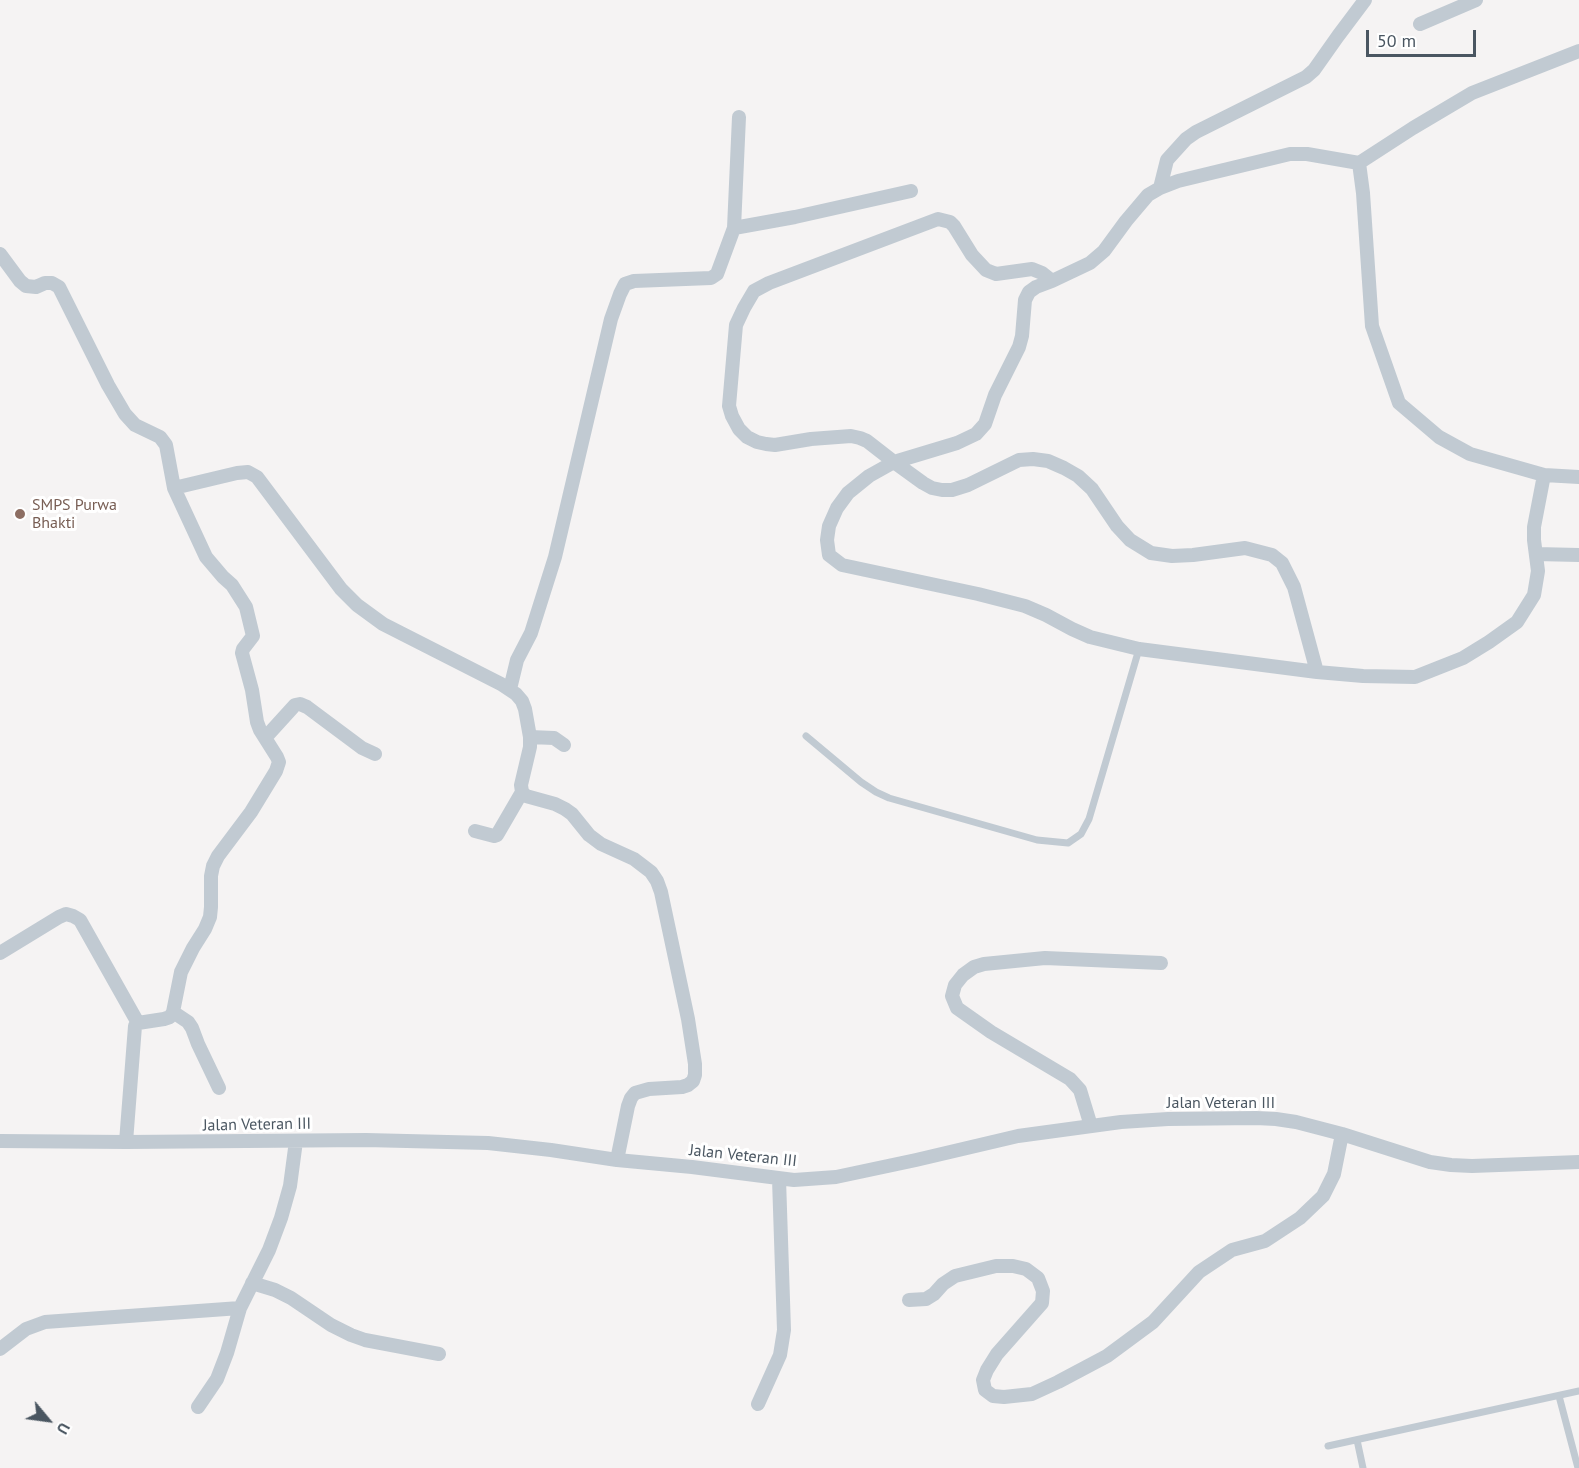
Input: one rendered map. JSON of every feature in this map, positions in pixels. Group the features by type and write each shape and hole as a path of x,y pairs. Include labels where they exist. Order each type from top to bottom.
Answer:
{"street":[{"path":"1160,188 1167,160 1186,140 1196,132 1306,77 1314,70 1365,0"},
{"path":"1420,24 1476,0"},
{"path":"1544,475 1534,527 1538,571 1534,595 1517,622 1463,658 1415,677 1317,672 1139,649 1090,637 1025,606 842,565 829,555 827,540 829,526 837,508 848,493 869,476 894,462 957,443 976,434 984,424 1019,347 1025,300 1029,292 1036,286 1090,263 1104,251 1148,195 1178,182 1290,154 1307,154 1359,163 1463,98 1579,51"},
{"path":"510,689 517,660 531,633 555,557 611,320 620,294 625,284 634,281 711,278 717,274 734,228 739,117"},
{"path":"1359,163 1372,326 1399,403 1440,437 1470,454 1544,475 1579,477"},
{"path":"734,228 911,191"},
{"path":"1052,281 1032,269 996,274 986,270 972,255 954,226 950,222 938,219 769,283 754,291 736,326 729,406 732,416 739,429 747,437 766,444 775,445 851,436 860,438 923,483 942,490 952,490 968,485 1019,460 1048,461 1064,468 1092,489 1117,526 1130,540 1151,553 1172,556 1193,555 1245,548 1272,555 1282,563 1294,587 1317,672"},
{"path":"2,259 26,286 36,287 52,283 59,287 108,386 125,414 135,425 160,437 166,446 174,488 206,557 232,585 246,607 253,636 242,653 252,690 257,722 279,762 251,812 213,866 210,917 206,929 181,972 173,1012 170,1017 138,1023 135,1026 126,1143"},
{"path":"174,488 237,473 248,472 257,477 341,589 357,605 383,624 510,689 522,701 530,737 530,747 520,785 522,792 526,796 565,809 589,835 601,844 634,859 651,872 657,881 688,1019 695,1075 693,1081 682,1088 649,1089 635,1093 628,1106 617,1160"},
{"path":"1536,554 1579,555"},
{"path":"265,738 295,705 300,704 362,748 375,754"},
{"path":"530,737 554,738 564,745"},
{"path":"475,831 497,835 522,792"},
{"path":"0,953 59,917 66,914 73,916 80,921 138,1023"},
{"path":"1090,1126 1080,1090 1070,1079 991,1032 957,1008 952,996 955,986 963,975 984,964 1045,958 1161,963"},
{"path":"173,1012 188,1022 219,1088"},
{"name":"Jalan Veteran III","path":"0,1141 126,1143 366,1140 488,1143 794,1180 836,1177 916,1161 1018,1136 1090,1126 1168,1119 1256,1118 1296,1122 1421,1159 1451,1165 1579,1162"},
{"path":"909,1300 926,1299 955,1276 996,1266 1026,1269 1038,1278 1043,1292 1042,1303 997,1353 984,1380 985,1390 993,1396 1032,1394 1107,1356 1153,1322 1199,1272 1232,1250 1265,1241 1300,1218 1323,1196 1334,1174 1342,1134"},
{"path":"198,1407 218,1378 240,1308 269,1250 281,1218 290,1186 296,1141"},
{"path":"758,1404 780,1355 784,1330 779,1179"},
{"path":"252,1283 291,1298 331,1325 351,1335 365,1340 439,1354"},
{"path":"0,1349 26,1329 45,1322 240,1308"}],"lane":[{"path":"806,736 861,782 889,798 1037,840 1068,843 1081,834 1089,819 1139,649"},
{"path":"1328,1446 1579,1391"},
{"path":"1559,1396 1578,1468"},
{"path":"1357,1440 1363,1468"}],"place":[{"name":"SMPS Purwa Bhakti","path":"20,514"}]}
